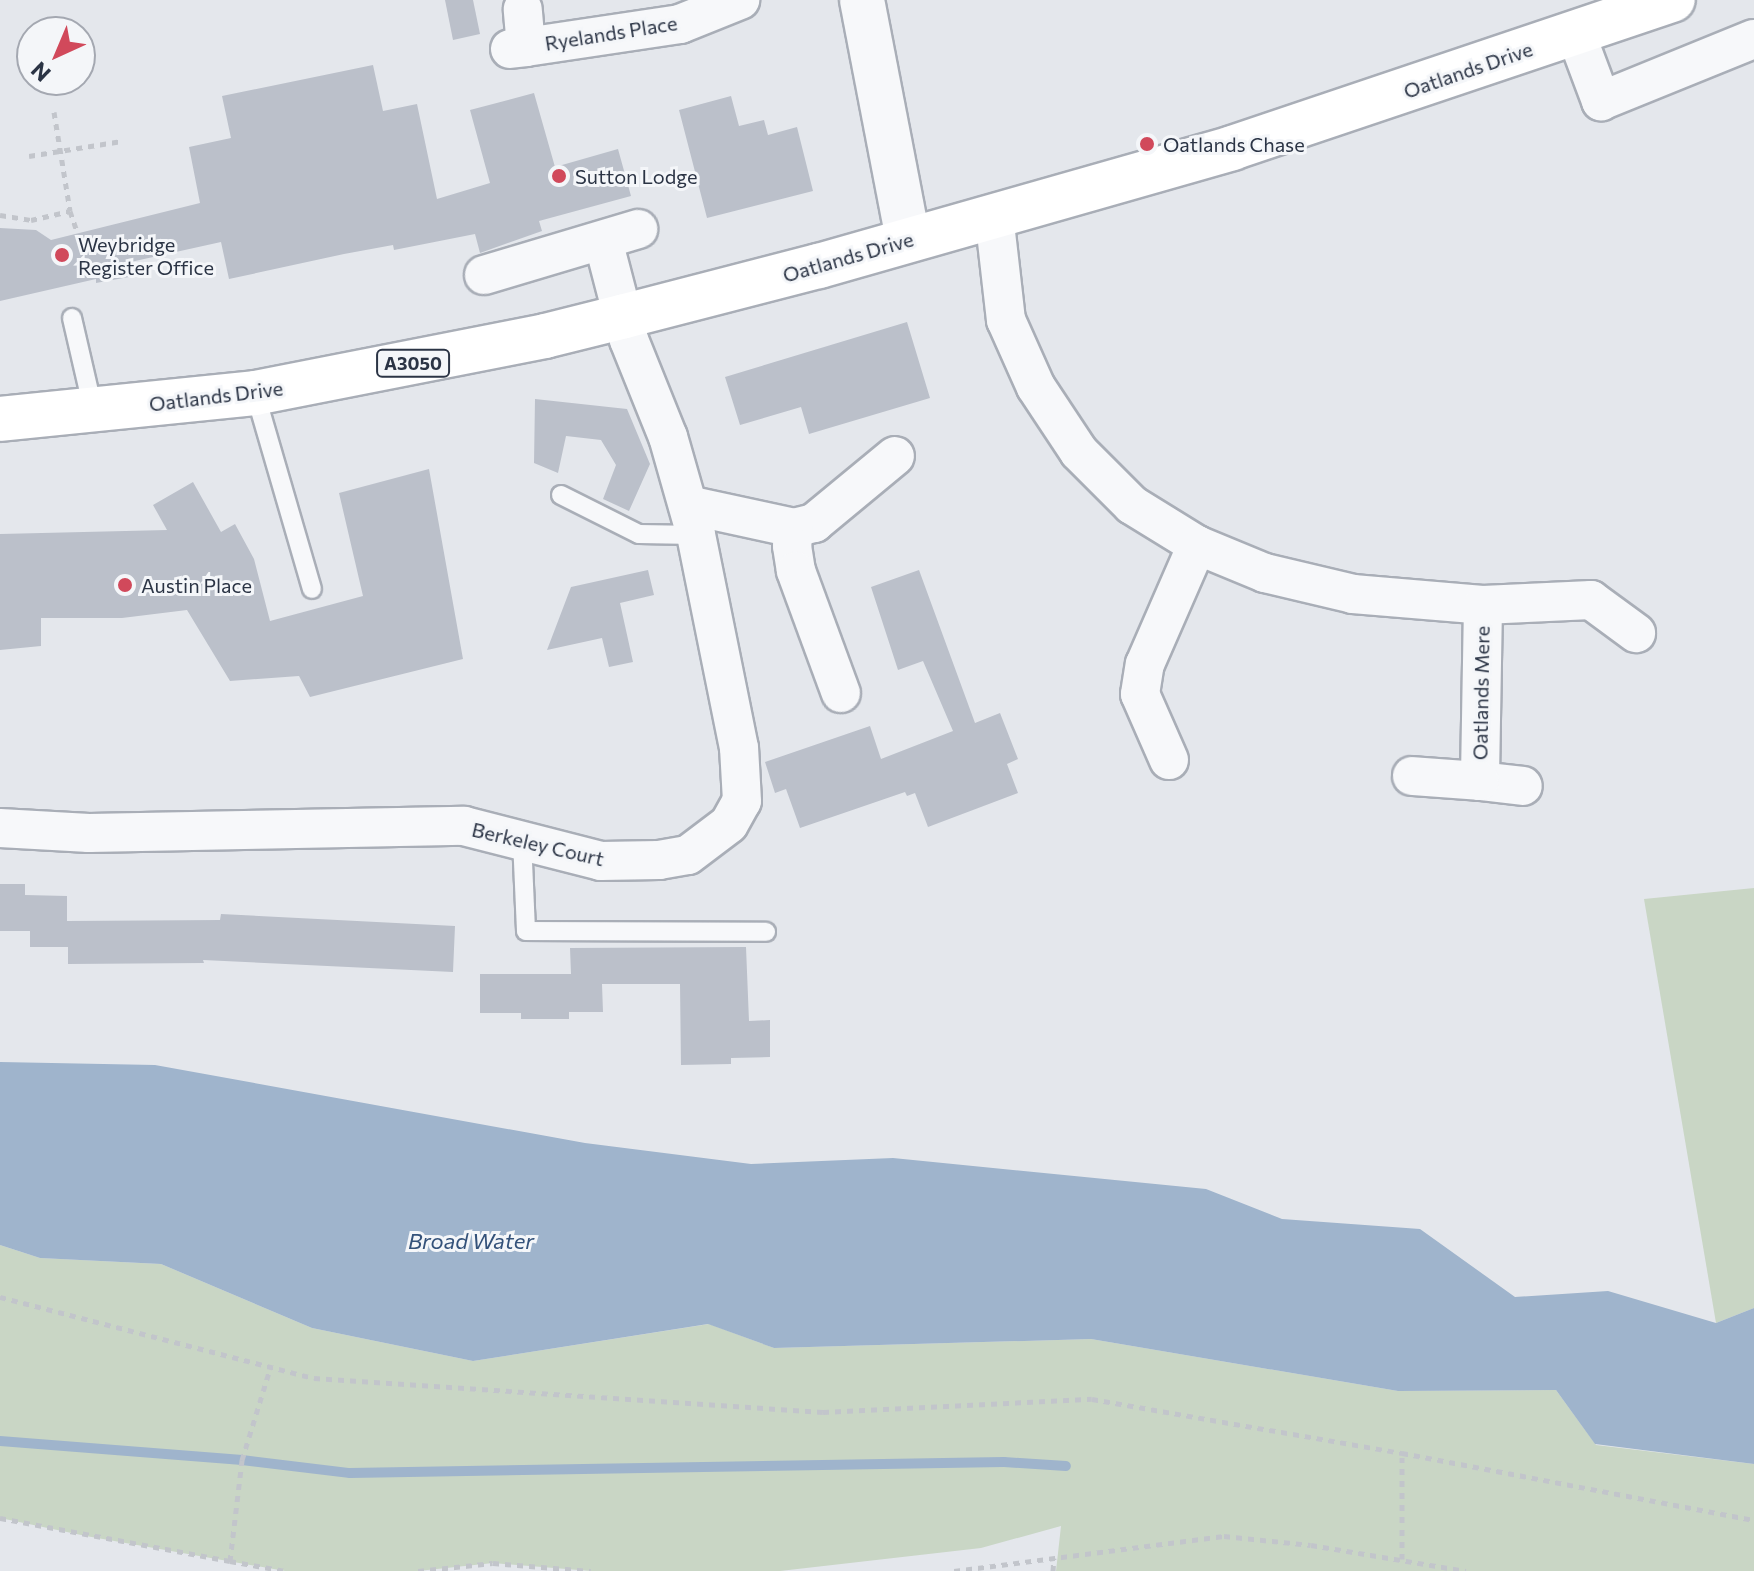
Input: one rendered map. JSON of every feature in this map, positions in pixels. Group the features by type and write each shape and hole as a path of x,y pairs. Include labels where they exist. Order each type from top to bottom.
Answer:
{"main road":[{"name":"Oatlands Drive","path":"0,419 255,393 545,336 625,316 1232,148 1673,0"}],"street":[{"name":"Ryelands Place","path":"523,9 518,48 680,24 740,0"},
{"path":"862,0 908,240"},
{"path":"1576,34 1601,101 1754,39"},
{"name":"Oatlands Mere","path":"994,215 1006,320 1036,387 1079,452 1132,505 1197,545 1265,573 1353,594 1483,605 1591,600 1636,633"},
{"name":"Berkeley Court","path":"0,828 89,833 464,826 601,861 659,860 688,855 729,824 742,801 739,748 692,520 668,437 629,340 620,234 484,275"},
{"path":"692,520 794,528 814,523 895,456"},
{"path":"794,528 792,546 796,571 841,693"},
{"path":"1169,760 1140,694 1145,664 1197,545"},
{"name":"Oatlands Mere","path":"1480,781 1483,605"},
{"name":"Oatlands Mere","path":"1412,776 1523,786"}],"lane":[{"path":"72,318 93,409"},
{"path":"255,393 312,589"},
{"path":"561,495 639,534 692,520"},
{"path":"522,839 526,931 766,932"}],"path":[{"path":"54,112 70,211 78,234"},
{"path":"29,156 122,141"},
{"path":"0,215 31,220 70,211"},
{"path":"0,1297 314,1378 823,1412 1092,1399 1402,1453 1754,1520"},
{"path":"230,1561 242,1460 271,1366"},
{"path":"1402,1453 1402,1559"},
{"path":"0,1518 285,1571"},
{"path":"954,1571 1224,1536 1402,1559 1466,1571"},
{"path":"1053,1571 1054,1558"},
{"path":"418,1571 493,1563 591,1571"}],"green space":[{"path":"1754,888 1754,1308 1716,1323 1644,899"},
{"path":"0,1245 40,1258 161,1264 312,1328 473,1361 709,1324 774,1348 1091,1339 1398,1391 1556,1390 1596,1445 1754,1464 1754,1571 1056,1571 1061,1526 981,1548 780,1571 591,1571 493,1563 418,1571 285,1571 86,1536 0,1518"}],"water":[{"name":"Broad Water","path":"0,1062 155,1065 585,1143 751,1164 893,1158 1206,1189 1282,1219 1420,1229 1515,1297 1608,1291 1716,1323 1754,1308 1754,1464 1595,1444 1556,1390 1398,1391 1091,1339 774,1348 708,1324 473,1361 312,1328 161,1264 40,1258 0,1245"}],"building":[{"path":"445,0 473,0 480,34 453,40"},
{"path":"373,65 383,111 417,104 437,199 490,183 470,110 534,93 555,167 618,149 631,196 539,221 542,231 480,253 475,234 394,250 393,245 229,279 221,242 126,263 129,277 96,283 96,279 0,301 0,228 36,230 51,240 200,203 189,147 231,138 222,96"},
{"path":"731,96 739,126 764,120 768,135 797,127 813,191 707,218 679,110"},
{"path":"907,322 930,398 809,434 801,407 740,425 725,377"},
{"path":"535,399 627,409 650,464 629,511 603,499 616,465 601,440 566,436 558,473 534,463"},
{"name":"Austin Place","path":"429,469 463,659 310,697 299,676 230,681 187,610 122,618 41,618 41,646 0,650 0,534 167,530 153,505 193,482 221,532 235,524 254,559 270,621 363,596 339,493"},
{"path":"648,570 654,595 620,603 633,662 609,667 602,638 547,650 571,587"},
{"path":"919,570 975,723 1000,713 1018,759 1007,764 1018,793 928,827 915,793 907,796 905,792 800,828 786,789 775,793 765,762 870,726 881,759 953,731 923,661 898,670 871,587"},
{"path":"0,884 25,884 25,895 67,896 67,921 220,920 221,914 455,926 453,972 203,960 204,963 68,964 68,947 30,947 30,931 0,931"},
{"path":"746,947 749,1021 770,1020 770,1057 731,1058 731,1064 681,1065 680,984 602,984 603,1012 569,1012 569,1019 521,1019 521,1013 480,1013 480,974 571,974 570,948"}],"waterway":[{"path":"0,1441 242,1460 350,1473 1004,1462 1066,1466"}],"place":[{"name":"Oatlands Chase","path":"1147,144"},
{"name":"Sutton Lodge","path":"559,176"},
{"name":"Weybridge Register Office","path":"62,255"},
{"name":"Austin Place","path":"125,585"}]}
